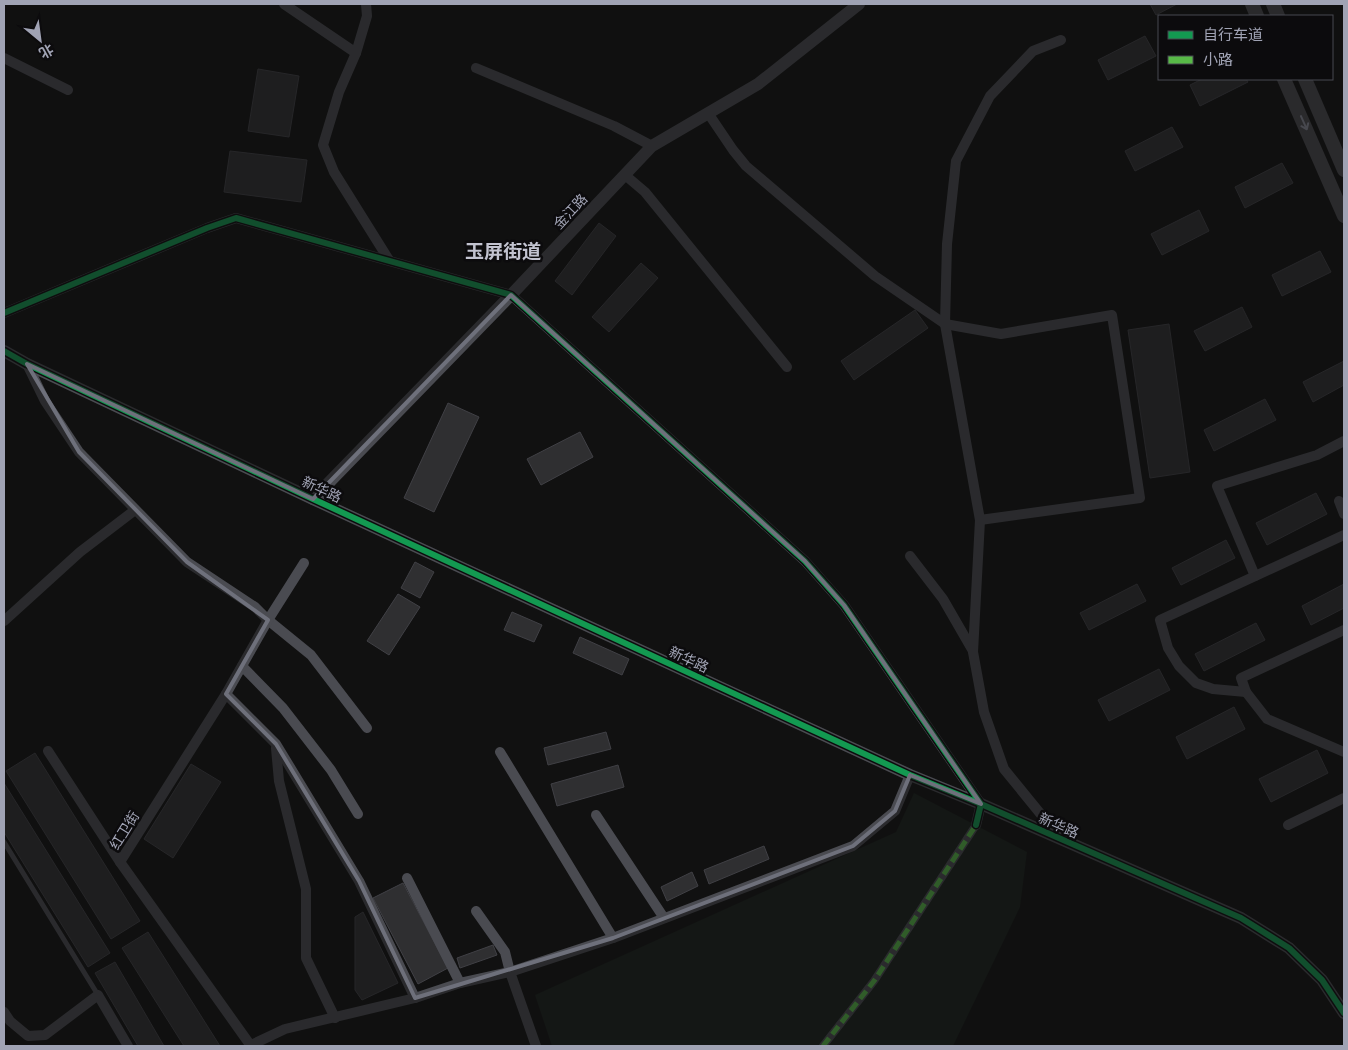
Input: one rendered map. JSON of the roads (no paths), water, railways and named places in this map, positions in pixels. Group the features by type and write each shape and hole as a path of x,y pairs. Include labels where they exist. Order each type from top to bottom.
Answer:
{"main road":[{"path":"1284,80 1344,216"},
{"path":"1305,80 1344,170"}],"street":[{"path":"284,4 356,53"},
{"path":"366,4 367,16 356,53 338,92 323,145 334,172 389,260"},
{"name":"金江路","path":"313,499 511,295 652,146 758,84 859,4"},
{"path":"1061,40 1033,51 990,96 956,161 947,244 945,324 980,520 973,652 984,712 1004,769 1061,839"},
{"path":"4,58 68,90"},
{"path":"476,68 614,126 652,146"},
{"path":"708,113 746,166 875,276 945,324 1000,334 1112,315 1140,498 980,520"},
{"path":"625,175 645,192 787,367"},
{"path":"4,313 236,218 511,295 804,560 844,606 981,804 976,825 874,981 823,1046"},
{"name":"新华路","path":"4,352 313,499 910,775 981,804 1241,918 1289,948 1322,980 1344,1012"},
{"path":"26,364 45,401 79,452 187,562 255,607 268,620 312,655 367,728"},
{"path":"1255,576 1217,486 1317,454 1344,440"},
{"path":"1339,501 1344,514"},
{"path":"4,621 80,552 135,510"},
{"path":"1246,692 1213,689 1196,683 1178,666 1168,648 1160,620 1344,535"},
{"path":"910,556 943,599 973,652"},
{"name":"红卫街","path":"250,1046 120,862 226,694 268,620 304,563"},
{"path":"1344,630 1241,678 1246,692 1267,719 1344,752"},
{"path":"242,666 283,708 331,770 358,814"},
{"path":"226,694 276,744 359,881 416,998"},
{"path":"276,744 278,781 306,889 306,958 335,1018"},
{"path":"48,751 120,862"},
{"path":"500,752 613,938"},
{"path":"250,1046 286,1029 416,998 460,983 510,972 613,938 853,846 895,811 910,775"},
{"path":"1288,825 1344,798"},
{"path":"596,815 664,918"},
{"path":"406,878 460,983"},
{"path":"476,912 505,952 510,972 536,1046"},
{"path":"4,1012 10,1022 28,1036 45,1035 98,995 128,1046"}],"lane":[{"path":"4,842 98,995"}],"district":[{"name":"玉屏街道","path":"503,251"}]}
